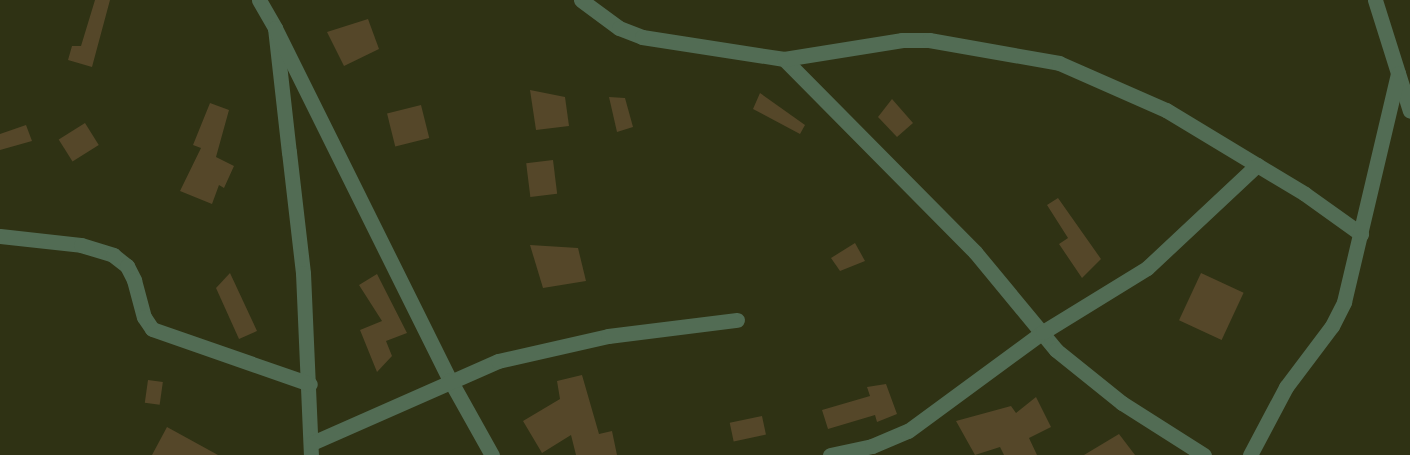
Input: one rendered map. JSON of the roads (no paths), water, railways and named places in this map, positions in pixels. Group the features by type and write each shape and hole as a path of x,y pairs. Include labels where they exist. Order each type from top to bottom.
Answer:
{"street":[{"path":"259,0 450,380 492,455"},
{"path":"581,0 619,28 642,38 784,59 902,40 929,40 1059,64 1166,110 1257,165 1361,234"},
{"path":"1376,0 1410,111"},
{"path":"274,28 302,273 310,384 311,449 450,380 498,361 608,336 737,320"},
{"path":"784,59 975,252 1056,350 1122,403 1204,455"},
{"path":"1250,455 1286,387 1332,326 1344,302 1398,73"},
{"path":"830,455 872,446 908,431 1043,332 1147,268 1257,165"},
{"path":"0,236 81,245 113,255 127,266 134,280 144,317 152,328 310,384"}]}
